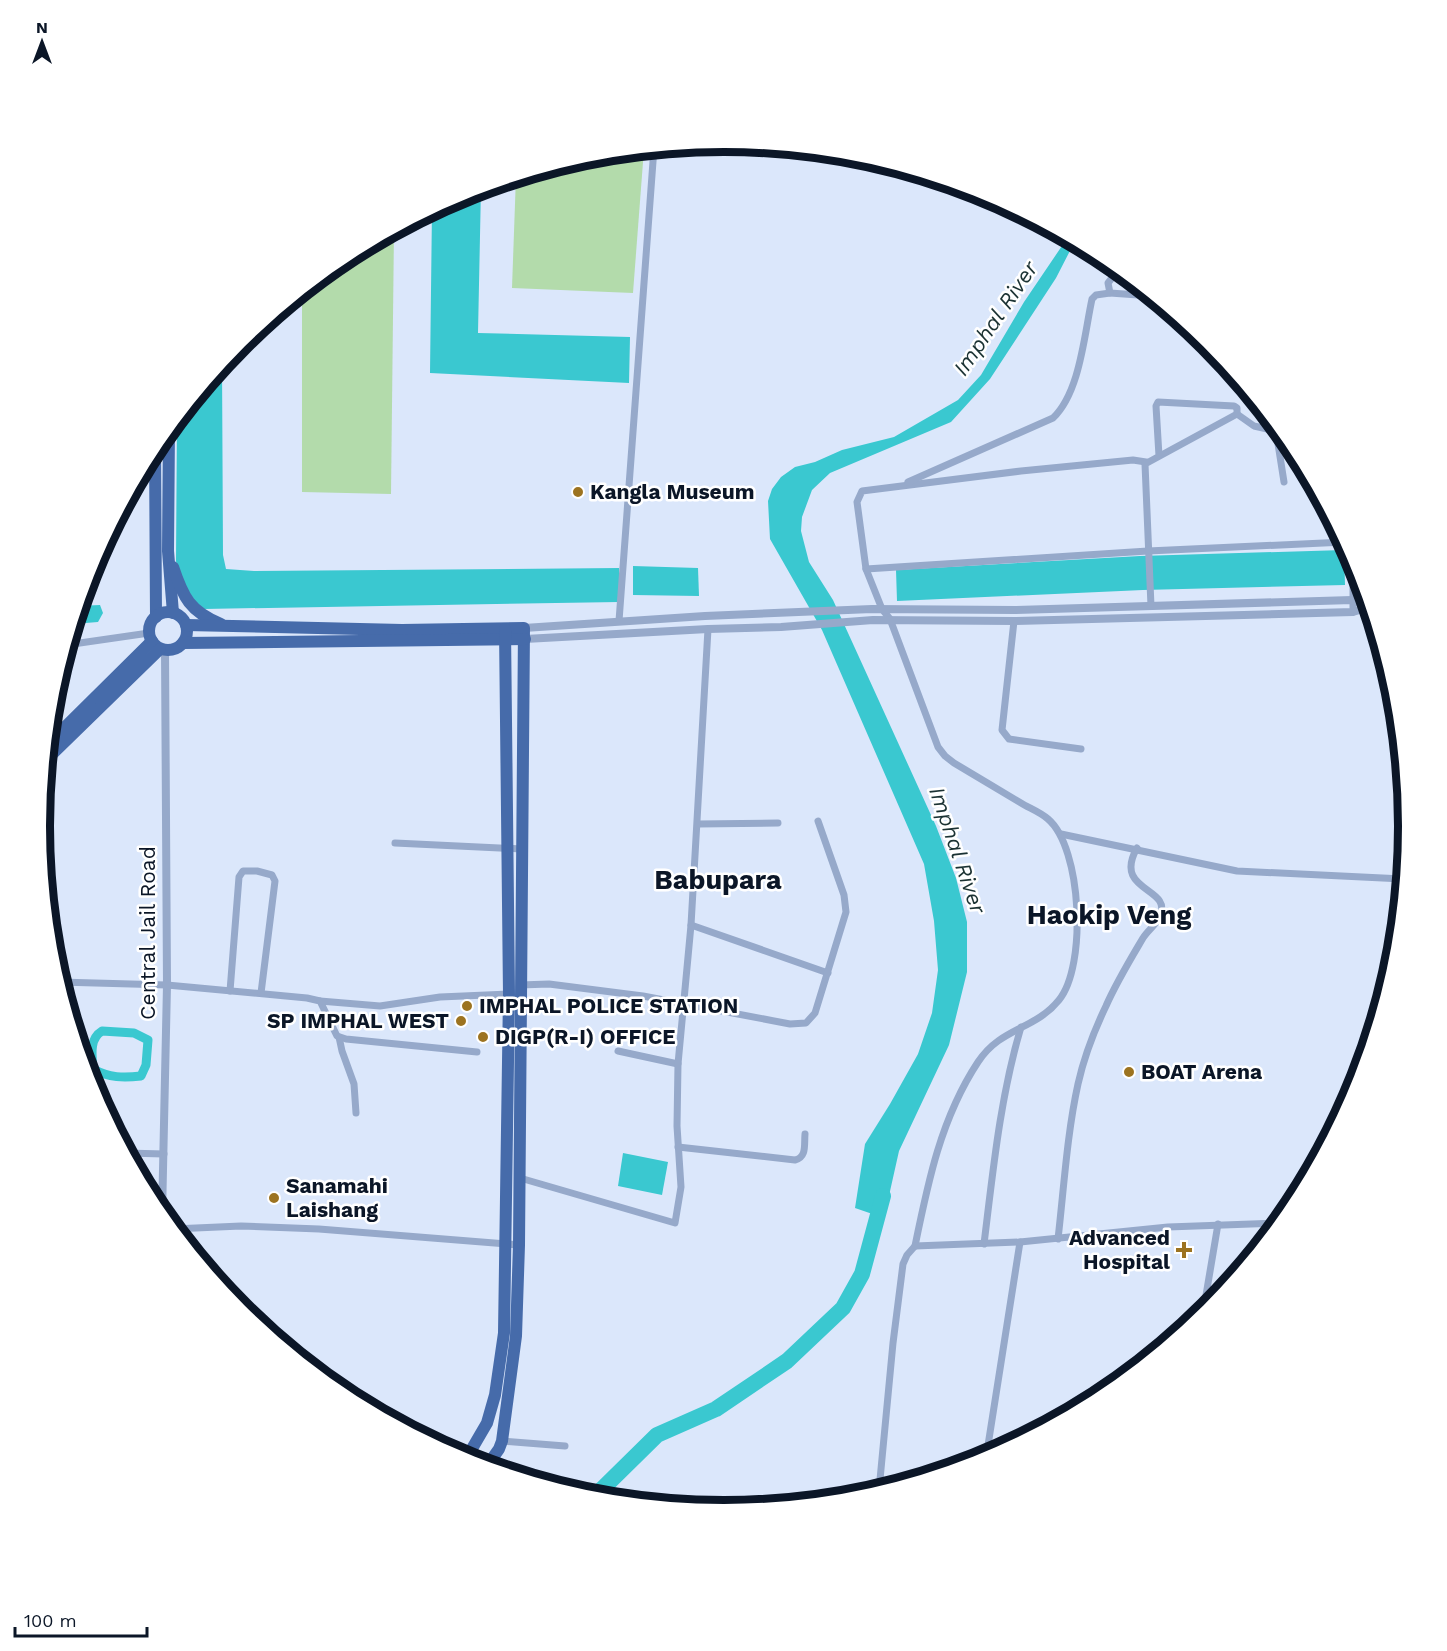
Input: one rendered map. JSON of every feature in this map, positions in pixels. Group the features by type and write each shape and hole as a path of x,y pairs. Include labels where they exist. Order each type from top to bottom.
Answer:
{"highway":[{"path":"169,443 168,551 173,613"},
{"path":"155,464 156,617"},
{"path":"168,551 181,590 188,602 204,616 227,626"},
{"path":"167,612 179,616 186,625 186,638 183,643 178,648 157,643 152,622 156,617 167,612"},
{"path":"186,625 525,634 520,1178 516,1336 502,1441 492,1458"},
{"path":"183,643 506,634"},
{"path":"471,1450 487,1423 495,1395 504,1333 510,994 506,634"},
{"path":"55,738 157,643"},
{"path":"54,752 157,643"},
{"path":"508,761 524,761"}],"street":[{"path":"619,621 653,155"},
{"path":"1110,293 1108,283 1113,276"},
{"path":"900,486 1053,418 1061,410 1073,387 1092,300 1096,295 1110,293 1139,295"},
{"path":"1159,456 1156,406 1158,402 1234,406 1237,408 1237,414"},
{"path":"880,1481 903,1264 906,1255 915,1246 941,1136 964,1085 988,1048 998,1039 1046,1013 1068,986 1076,943 1076,896 1074,872 1061,834 1048,819 945,756 932,734 890,619 882,609 866,569 857,502 859,495 866,490 1032,469 1133,460 1146,462 1237,414"},
{"path":"1237,414 1254,426 1268,429"},
{"path":"1278,442 1284,482"},
{"path":"1146,462 1144,468 1151,606"},
{"path":"866,569 1149,551 1335,542"},
{"path":"1352,584 1353,612"},
{"path":"525,634 619,621 872,609 1015,610 1352,600 1360,603"},
{"path":"525,634 781,627 890,619 1014,621 1353,612 1362,609"},
{"path":"1014,621 1002,730 1009,739 1081,749"},
{"path":"520,1178 675,1223 681,1187 678,1147 678,1064 698,824 708,629"},
{"path":"74,645 157,643"},
{"name":"Central Jail Road","path":"157,643 167,985 163,1199"},
{"path":"68,982 167,985 380,1006 440,997 510,994 521,984 563,986 643,996 790,1024 806,1023 815,1013 844,922 846,905 818,821"},
{"path":"698,824 778,823"},
{"path":"1061,834 1137,848 1237,871 1395,879"},
{"path":"395,843 522,849"},
{"path":"1058,1239 1070,1132 1078,1084 1089,1048 1117,983 1162,910 1159,900 1137,882 1131,873 1130,864 1137,848"},
{"path":"230,991 238,877 243,871 257,871 272,875 275,881 261,993"},
{"path":"691,925 828,973"},
{"path":"320,1001 336,1036 339,1037 477,1052"},
{"path":"984,1244 1002,1109 1011,1061 1021,1027"},
{"path":"339,1037 354,1084 356,1113"},
{"path":"618,1051 678,1064"},
{"path":"678,1147 795,1160 804,1154 805,1134"},
{"path":"135,1154 164,1154"},
{"path":"915,1246 1020,1242 1168,1227 1267,1223"},
{"path":"1206,1296 1218,1224"},
{"path":"183,1228 241,1226 319,1229 519,1245"},
{"path":"988,1445 1020,1242"},
{"path":"502,1441 565,1446"}],"green space":[{"path":"643,156 633,293 512,288 516,184 592,164"},
{"path":"394,238 391,494 302,492 302,300 349,265"}],"water":[{"path":"481,197 478,333 630,337 629,383 430,373 432,218"},
{"path":"1063,244 1071,249 1056,278 990,379 951,422 830,473 812,490 802,517 801,531 809,562 833,600 936,826 956,878 967,922 967,972 949,1045 899,1151 884,1218 855,1208 865,1144 918,1054 932,1013 938,970 934,921 924,864 822,630 770,539 768,501 772,489 781,477 795,467 815,462 842,450 894,437 958,400 981,375 1024,302"},
{"path":"222,376 223,555 226,569 254,571 619,568 619,602 204,609 193,600 185,588 176,561 177,432"},
{"path":"1338,550 1344,564 1345,585 1143,590 897,601 896,570 1140,556"},
{"path":"633,566 698,568 699,596 633,595"},
{"path":"100,605 103,613 98,622 81,623 86,606"},
{"path":"623,1153 668,1162 662,1195 618,1186"}],"waterway":[{"path":"96,1070 117,1077 141,1076 146,1065 148,1040 134,1033 102,1031"},
{"path":"93,1061 93,1043 102,1031"},
{"name":"Imphal River","path":"602,1489 657,1435 716,1409 787,1361 843,1308 862,1274 883,1196"}],"place":[{"name":"Kangla Museum","path":"578,492"},
{"name":"IMPHAL POLICE STATION","path":"467,1006"},
{"name":"SP IMPHAL WEST","path":"461,1021"},
{"name":"DIGP(R-I) OFFICE","path":"483,1037"},
{"name":"BOAT Arena","path":"1129,1072"},
{"name":"Sanamahi Laishang","path":"274,1198"},
{"name":"Advanced Hospital","path":"1184,1250"}],"district":[{"name":"Babupara","path":"718,880"},
{"name":"Haokip Veng","path":"1109,915"}]}
